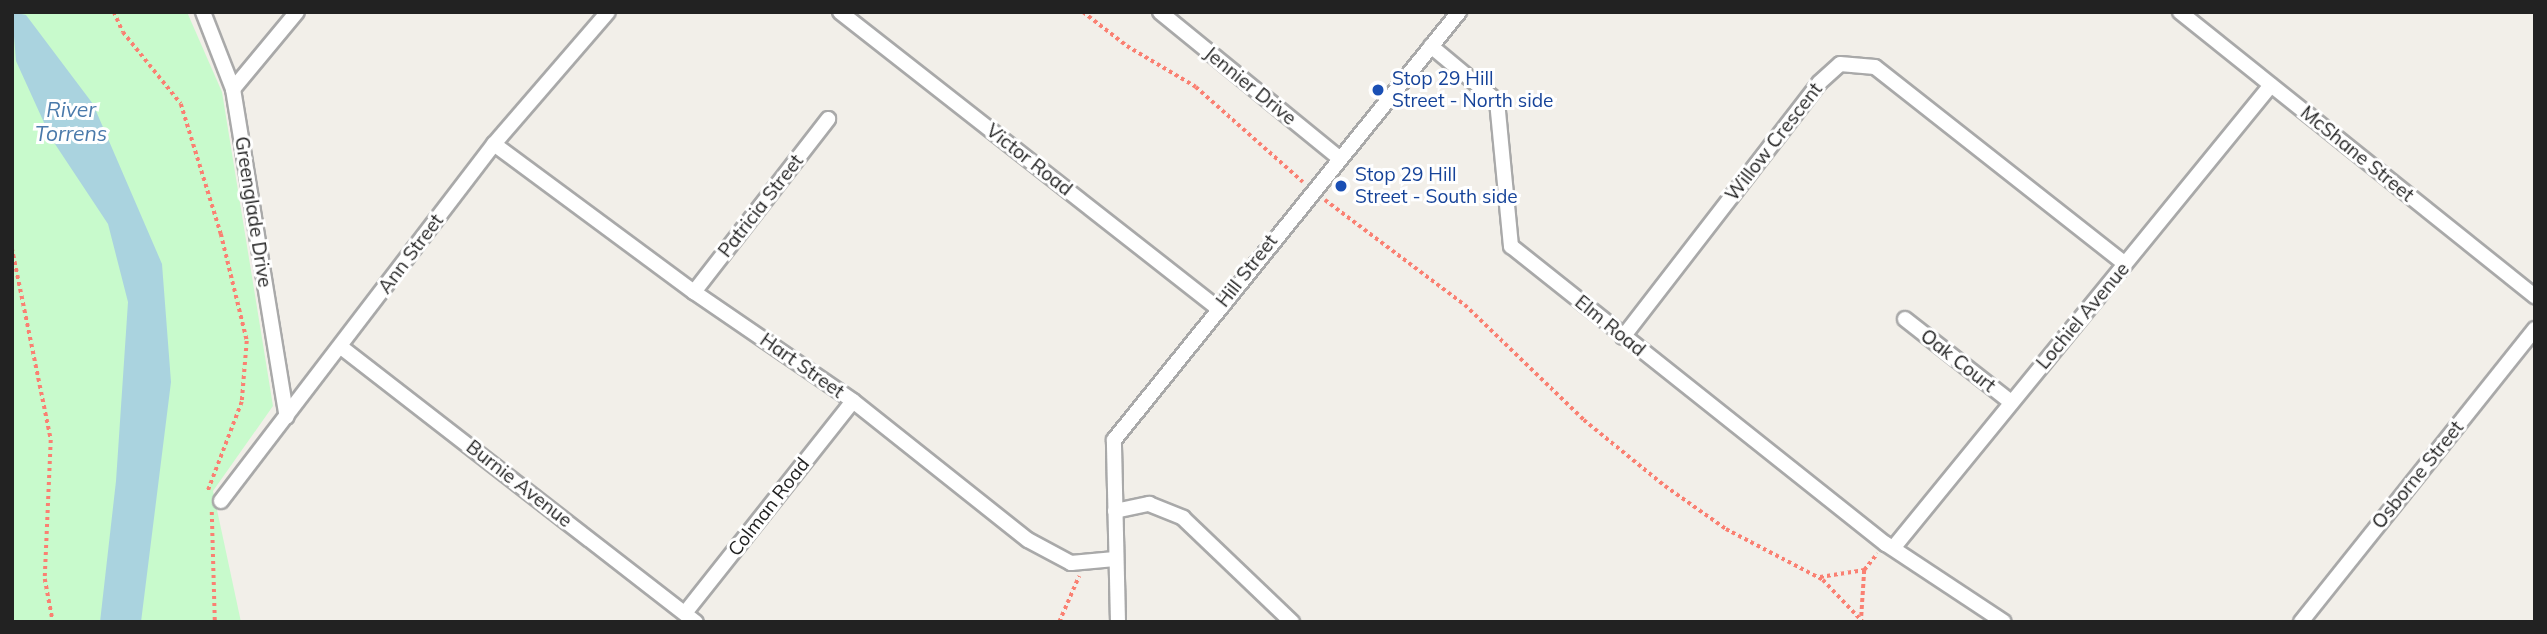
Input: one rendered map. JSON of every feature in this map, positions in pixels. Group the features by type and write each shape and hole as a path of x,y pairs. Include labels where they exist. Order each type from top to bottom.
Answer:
{"street":[{"name":"Greenglade Drive","path":"203,12 233,89 287,417"},
{"path":"233,89 297,12"},
{"name":"Ann Street","path":"214,503 287,417 494,145 608,12"},
{"name":"Victor Road","path":"840,12 1218,308"},
{"name":"Hill Street","path":"1118,622 1114,440 1273,239 1459,12"},
{"name":"McShane Street","path":"2180,12 2535,296"},
{"name":"Jennier Drive","path":"1167,14 1340,159"},
{"name":"Elm Road","path":"1431,46 1497,101 1511,246 1890,545 2004,622"},
{"name":"Willow Crescent","path":"1623,337 1819,83 1840,64 1875,67 2125,264"},
{"name":"Lochiel Avenue","path":"1890,545 2271,85"},
{"name":"Patricia Street","path":"694,292 828,119"},
{"name":"Hart Street","path":"494,145 694,292 853,401 1028,540 1071,563 1115,559"},
{"name":"Oak Court","path":"1905,319 2011,402"},
{"name":"Osborne Street","path":"2301,622 2535,329"},
{"name":"Burnie Avenue","path":"341,346 690,617"},
{"name":"Colman Road","path":"690,617 853,401"},
{"path":"1115,511 1149,504 1182,518 1292,622"}],"path":[{"path":"114,12 123,32 181,104 221,234 247,341 243,402 211,482 214,503 215,622"},
{"path":"1083,12 1127,46 1196,87 1276,162 1465,305 1584,420 1665,486 1726,529 1818,577 1862,621"},
{"path":"12,248 51,440 45,579 53,622"},
{"path":"1818,577 1864,570 1890,545"},
{"path":"1059,622 1086,562"},
{"path":"1862,621 1864,570"}],"green space":[{"path":"12,12 187,12 222,92 273,406 213,491 241,622 12,622"}],"water":[{"name":"River Torrens","path":"12,12 26,15 93,104 162,264 171,382 141,622 100,622 116,481 128,302 108,224 51,138 16,61"}],"place":[{"name":"Stop 29 Hill Street - North side","path":"1378,90"},
{"name":"Stop 29 Hill Street - South side","path":"1341,186"}]}
